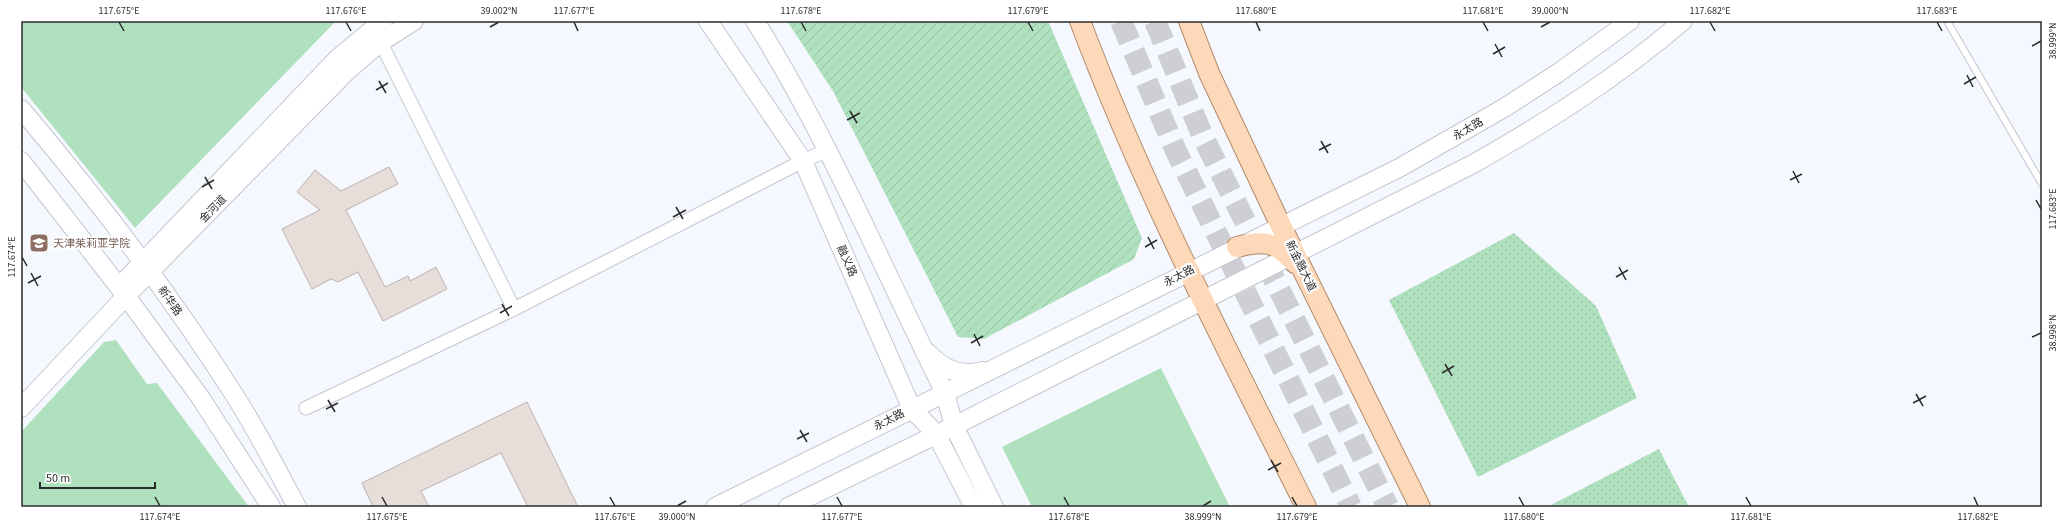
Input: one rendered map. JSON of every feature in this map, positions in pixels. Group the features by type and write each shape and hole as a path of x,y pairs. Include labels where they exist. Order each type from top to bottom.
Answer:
{"main road":[{"name":"金河道","path":"21,392 146,267 338,58 379,30 414,21"},
{"name":"融义路","path":"708,21 803,161 912,409 936,434 974,507"},
{"path":"755,21 774,50 828,150 921,346 945,393 954,426 994,507"},
{"path":"1080,21 1104,86 1188,272 1306,507"},
{"name":"新金融大道","path":"1189,21 1209,73 1281,226 1292,255 1304,273 1420,507"},
{"name":"永太路","path":"715,507 1399,168 1504,108 1630,21"},
{"path":"788,507 954,426 1473,164 1544,123 1655,45 1683,21"},
{"name":"金河道","path":"146,267 182,241 328,90 379,30"},
{"name":"新华路","path":"21,109 146,267 177,311 236,397 297,507"},
{"path":"21,160 123,291 200,396 272,507"},
{"path":"177,311 168,288 167,272 169,262 182,241"},
{"path":"1237,247 1260,242 1277,246 1292,255"},
{"name":"金河道","path":"21,408 123,291"},
{"path":"921,346 936,361 946,368 960,373 971,374 996,368"}],"street":[{"path":"379,30 514,309"},
{"path":"306,408 514,309 803,161 828,150"}],"lane":[{"path":"1946,21 2042,184"}],"green space":[{"path":"21,21 336,21 135,228 21,87"},
{"path":"787,21 1048,21 1142,238 1134,259 984,339 958,337 833,91"},
{"path":"1514,233 1596,306 1637,398 1478,477 1389,300"},
{"path":"116,340 147,384 157,383 249,507 21,507 21,432 104,342"},
{"path":"1161,368 1230,507 1032,507 1002,447"},
{"path":"1659,449 1689,507 1547,507"}],"building":[{"path":"389,167 398,184 346,210 385,287 408,276 410,281 436,267 447,289 383,321 358,272 338,282 331,279 312,289 282,229 320,210 297,192 315,170 341,191"},
{"path":"527,402 578,507 528,507 501,453 421,491 429,507 373,507 362,483"}],"tunnel":[{"path":"1121,21 1176,151 1351,507"},
{"path":"1155,21 1203,137 1388,507"}],"place":[{"name":"天津茱莉亚学院","path":"39,243"}]}
